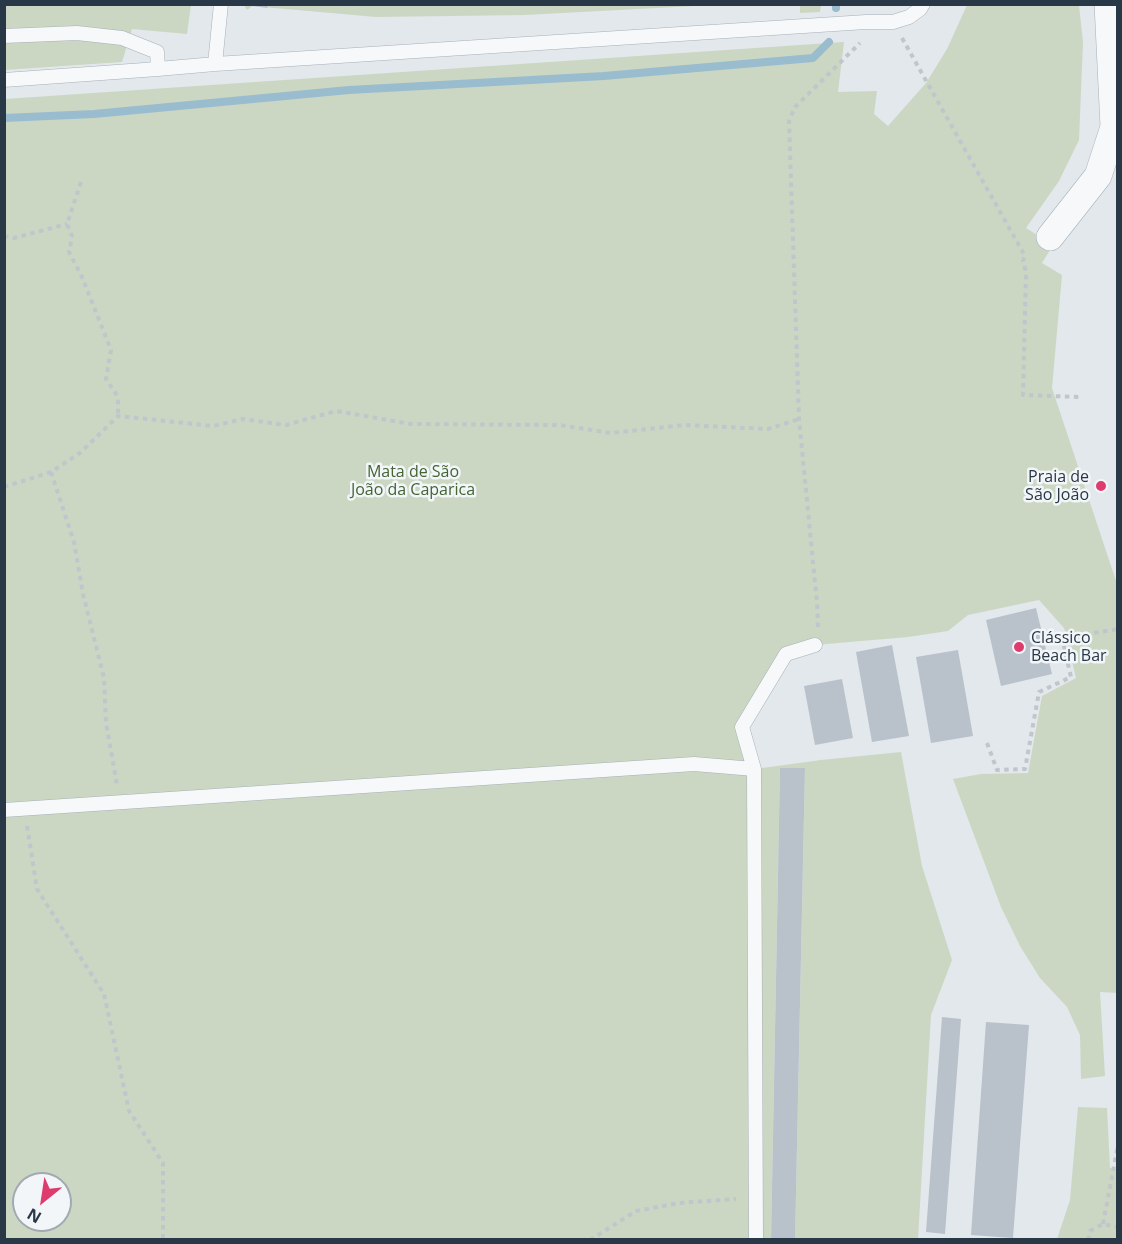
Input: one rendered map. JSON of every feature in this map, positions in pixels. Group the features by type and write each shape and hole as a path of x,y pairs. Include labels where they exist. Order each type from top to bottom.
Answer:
{"street":[{"path":"1050,237 1098,176 1114,127 1108,4"}],"lane":[{"path":"215,64 221,4"},
{"path":"4,80 215,64 887,22 909,16 920,9 923,4"},
{"path":"4,36 77,33 122,38 156,52 158,69"},
{"path":"756,1239 754,769 742,727 786,654 814,645"},
{"path":"4,810 694,764 754,769"}],"path":[{"path":"814,645 818,627 817,603 799,419 789,121 795,107 802,99 887,22 1025,256 1023,261 1026,272 1023,395 1080,397"},
{"path":"4,487 51,472 80,453 118,416 117,397 106,380 111,350 82,277 69,252 72,236 67,224 81,182"},
{"path":"4,236 14,238 67,224"},
{"path":"118,416 213,426 243,419 286,425 336,411 411,424 559,425 611,433 684,424 768,429 799,419"},
{"path":"51,472 74,542 83,594 104,678 106,723 118,784 107,804"},
{"path":"987,743 997,770 1025,770 1039,692 1071,677 1062,638 1118,629"},
{"path":"24,809 37,889 104,994 129,1111 163,1163 163,1239"},
{"path":"1103,1224 1118,1145"},
{"path":"590,1239 636,1211 679,1203 739,1199 755,1191"},
{"path":"1088,1239 1090,1232 1103,1224 1118,1227"}],"green space":[{"path":"5,5 191,5 187,34 132,29 122,62 5,70"},
{"path":"244,5 713,5 525,15 376,17 252,6 247,10"},
{"path":"800,5 821,5 820,12 800,13"},
{"name":"Mata de São João da Caparica","path":"967,5 1079,5 1083,42 1079,140 1059,181 1026,228 1053,245 1042,263 1062,275 1052,388 1117,584 1118,993 1100,992 1105,1076 1081,1079 1080,1035 1067,1007 1040,978 1020,946 1001,907 953,779 981,774 1028,773 1042,696 1076,678 1064,628 1039,600 968,615 948,631 815,645 787,654 742,727 755,769 901,752 922,866 952,960 931,1015 918,1239 795,1239 805,769 780,768 771,1239 5,1240 5,99 844,42 838,92 877,91 874,114 888,126 926,83 947,49"},
{"path":"1078,1107 1107,1108 1110,1168 1117,1169 1117,1239 1057,1239 1070,1200"}],"building":[{"path":"253,4 269,4 267,8 253,6"},
{"name":"Clássico Beach Bar","path":"1036,608 1052,674 1001,686 986,620"},
{"path":"892,645 909,736 872,742 856,652"},
{"path":"958,650 973,736 931,743 916,657"},
{"path":"842,679 853,738 815,745 804,686"},
{"path":"780,768 805,768 795,1240 771,1240"},
{"path":"942,1017 961,1019 945,1234 926,1232"},
{"path":"986,1022 1029,1025 1013,1238 971,1235"}],"waterway":[{"path":"4,118 94,114 349,90 604,76 813,58 829,42"}],"place":[{"name":"Praia de São João","path":"1101,486"},
{"name":"Clássico Beach Bar","path":"1019,647"}]}
